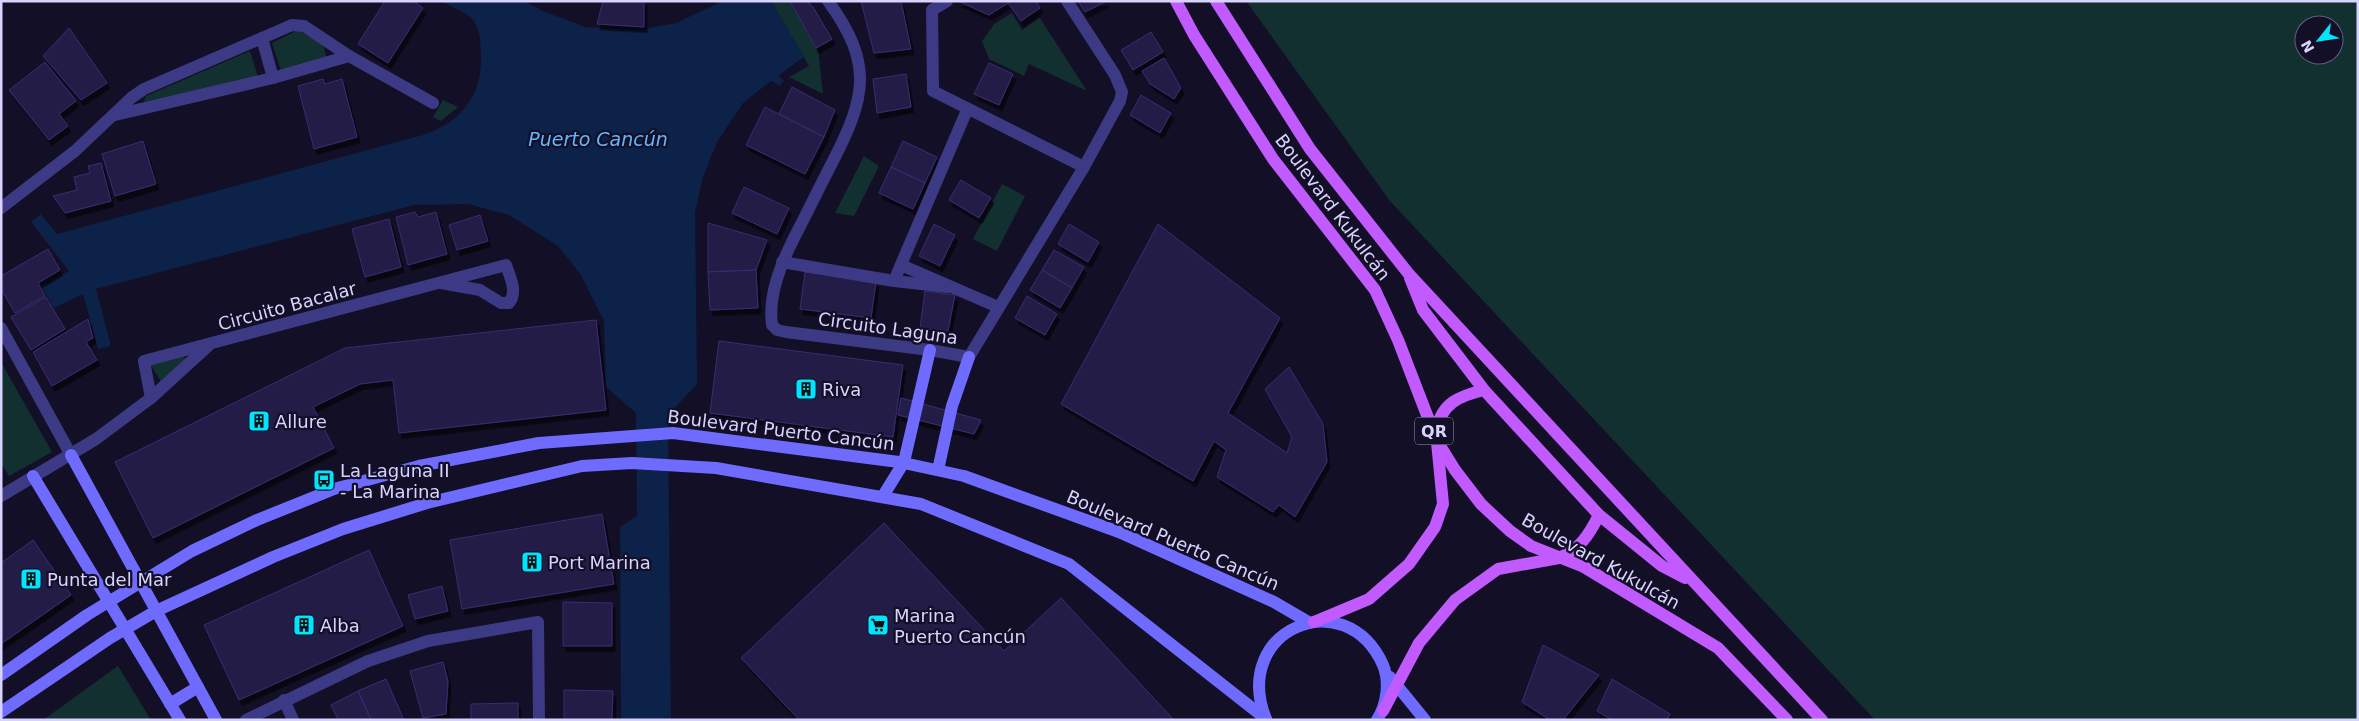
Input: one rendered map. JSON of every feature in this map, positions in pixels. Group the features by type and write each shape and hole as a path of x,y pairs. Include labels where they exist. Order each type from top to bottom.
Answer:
{"main road":[{"name":"Boulevard Kukulcán","path":"1176,1 1204,52 1273,159 1375,290 1398,340 1437,441 1468,487 1497,519 1531,546 1584,567 1718,648 1787,720"},
{"name":"Boulevard Kukulcán","path":"1216,1 1310,148 1408,273 1822,720"},
{"path":"1408,273 1423,310 1484,390 1599,515 1662,566 1696,584"},
{"path":"1312,622 1369,599 1409,564 1435,528 1443,504 1437,441 1438,423 1444,409 1462,395 1484,390"},
{"path":"1380,716 1419,643 1455,600 1498,568 1559,558 1568,554 1585,540 1599,515"}],"street":[{"name":"Circuito Laguna","path":"828,1 852,39 860,70 860,95 845,138 782,262 777,278 771,317 772,325 777,330 930,350 969,357 1084,167 1120,100 1122,92 1115,75 1067,1"},
{"path":"947,1 932,10 933,91 967,110 1084,167"},
{"path":"1,208 70,155 131,98 144,89 298,24 349,56 433,103"},
{"path":"262,38 273,78"},
{"path":"115,115 273,78 349,56"},
{"path":"894,281 967,110"},
{"path":"782,262 894,281 948,286"},
{"name":"Circuito Bacalar","path":"1,496 71,455 151,398 210,345 441,282 506,265 514,290 513,298 509,303 501,303 480,290 441,282"},
{"path":"901,265 998,307"},
{"path":"1,328 216,720"},
{"path":"151,398 144,361 210,345"},
{"path":"882,496 904,462 930,350"},
{"path":"938,470 952,406 969,357"},
{"name":"Boulevard Puerto Cancún","path":"1,675 109,601 200,548 257,520 334,489 419,466 529,445 630,435 673,433 904,462 964,476 1025,496 1118,532 1244,588 1312,622"},
{"path":"1,712 125,629 156,611 273,557 343,529 399,511 582,466 632,463 716,468 921,504 1070,564 1266,719"},
{"path":"33,476 180,720"},
{"path":"246,720 368,660 428,641 538,622 539,720"},
{"path":"1266,719 1258,699 1258,686 1263,659 1274,642 1290,630 1312,622 1332,622 1349,627 1364,637 1376,651 1386,672 1425,720"},
{"path":"1380,716 1387,692 1386,672"},
{"path":"170,704 198,687"},
{"path":"284,700 293,720"}],"green space":[{"path":"771,1 809,1 833,40 818,48 823,94 789,77 809,66"},
{"path":"1246,1 2358,1 2358,720 1875,720 1390,201"},
{"path":"1012,13 1022,30 1040,18 1087,91 1029,64 1024,76 989,59 982,41 994,24"},
{"path":"298,30 323,45 326,55 324,58 281,71 272,43"},
{"path":"250,51 258,77 144,102 146,96"},
{"path":"443,100 458,107 441,121 433,117"},
{"path":"864,156 879,166 854,216 835,213"},
{"path":"1002,184 1025,196 997,251 973,239"},
{"path":"184,355 185,360 161,382 150,364"},
{"path":"1,362 52,452 9,476 1,463"},
{"path":"118,666 151,720 43,720"}],"water":[{"name":"Puerto Cancún","path":"441,1 524,1 543,11 585,27 639,30 676,23 723,1 771,1 804,57 778,76 784,80 780,86 771,81 743,103 717,142 703,177 695,212 697,384 668,415 671,720 621,720 620,527 637,516 636,413 606,387 604,321 581,275 558,246 509,215 468,204 414,205 96,289 111,346 98,349 83,294 54,308 41,286 69,271 31,222 41,214 57,234 423,135 450,122 460,114 474,93 479,80 481,51 479,32 474,21 463,12"}],"building":[{"path":"385,1 413,1 423,8 388,63 358,44"},
{"path":"603,1 644,1 644,27 597,24"},
{"path":"790,1 806,1 813,7 832,39 816,48"},
{"path":"861,1 901,1 911,49 874,53"},
{"path":"958,1 1036,1 1040,8 1021,21 1008,3 989,15"},
{"path":"1078,1 1107,1 1085,12"},
{"path":"69,28 107,83 81,100 43,56"},
{"path":"1151,32 1163,52 1133,70 1121,50"},
{"path":"1164,58 1181,88 1174,99 1150,84 1142,71"},
{"path":"45,62 76,101 59,114 68,126 49,140 9,90"},
{"path":"989,63 1013,74 999,105 974,94"},
{"path":"906,74 911,107 877,113 873,79"},
{"path":"323,79 325,84 342,79 357,137 314,149 298,86"},
{"path":"792,87 835,110 824,137 779,114"},
{"path":"1141,95 1171,113 1160,133 1130,115"},
{"path":"765,107 824,137 805,174 746,145"},
{"path":"143,141 156,184 115,196 102,154"},
{"path":"903,141 937,157 925,183 891,167"},
{"path":"101,163 111,201 65,213 53,196 77,190 74,177 90,173 88,166"},
{"path":"891,167 925,183 913,209 879,193"},
{"path":"961,180 991,198 979,218 949,200"},
{"path":"744,187 789,208 777,234 732,213"},
{"path":"415,212 418,217 436,212 447,254 408,265 396,217"},
{"path":"480,215 488,241 457,250 449,225"},
{"path":"389,219 401,267 365,277 352,229"},
{"path":"708,223 767,240 756,270 708,272"},
{"path":"934,224 955,235 940,266 919,256"},
{"path":"1069,224 1099,242 1088,262 1058,244"},
{"path":"1158,224 1280,318 1228,413 1287,453 1292,437 1265,389 1289,367 1323,424 1327,462 1295,517 1279,505 1273,512 1217,477 1226,450 1214,441 1193,481 1061,404"},
{"path":"48,249 60,270 38,283 45,296 15,313 1,289 1,276"},
{"path":"1054,250 1084,267 1072,288 1042,270"},
{"path":"756,270 758,308 710,310 708,272"},
{"path":"1042,270 1072,288 1060,308 1030,290"},
{"path":"805,272 876,282 871,318 800,309"},
{"path":"925,291 955,295 948,331 920,328"},
{"path":"1027,296 1057,314 1045,335 1015,318"},
{"path":"46,297 65,329 31,350 11,317"},
{"path":"88,319 93,338 86,342 97,360 52,386 33,352"},
{"name":"Allure","path":"596,320 606,410 399,433 393,380 360,384 313,407 334,448 153,538 115,462 345,348"},
{"name":"Riva","path":"719,341 903,365 893,437 710,413"},
{"path":"901,398 981,420 974,434 898,415"},
{"name":"Port Marina","path":"602,514 614,584 462,609 450,540"},
{"name":"Marina Puerto Cancún","path":"884,523 1004,651 1061,598 1174,720 799,720 741,658"},
{"name":"Punta del Mar","path":"33,540 71,595 1,644 1,563"},
{"name":"Alba","path":"369,550 403,626 239,700 204,625"},
{"path":"442,586 448,611 415,619 408,595"},
{"path":"563,602 612,603 612,646 563,646"},
{"path":"1543,645 1599,675 1563,720 1550,720 1522,702"},
{"path":"443,662 448,681 446,714 423,718 410,671"},
{"path":"386,679 404,720 371,720 358,691"},
{"path":"1612,679 1670,714 1667,720 1612,720 1597,711"},
{"path":"564,690 613,691 612,720 564,720"},
{"path":"358,691 371,720 338,720 331,705"},
{"path":"518,703 518,720 471,720 471,704"}],"place":[{"name":"Riva","path":"806,389"},
{"name":"Allure","path":"259,421"},
{"name":"La Laguna II - La Marina","path":"324,480"},
{"name":"Port Marina","path":"532,562"},
{"name":"Punta del Mar","path":"31,579"},
{"name":"Alba","path":"304,625"},
{"name":"Marina Puerto Cancún","path":"878,625"}]}
